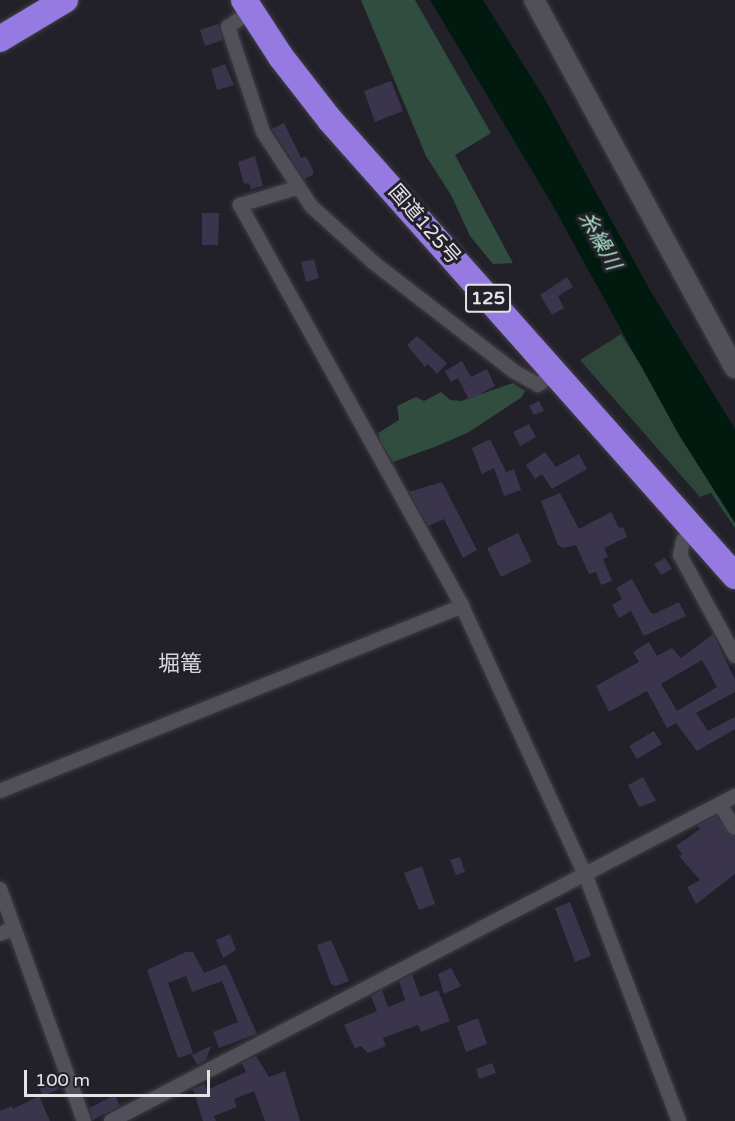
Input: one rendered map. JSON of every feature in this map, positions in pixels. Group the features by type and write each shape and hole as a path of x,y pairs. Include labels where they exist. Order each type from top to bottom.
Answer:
{"highway":[{"path":"0,20 33,0"},
{"path":"0,39 65,0"},
{"name":"国道125号","path":"248,6 330,120 735,576"}],"street":[{"path":"534,0 735,368"},
{"path":"248,6 228,27 263,132 296,188 332,226 374,262 515,372 538,385 554,373"},
{"path":"296,188 240,205 462,606 584,876 679,1121"},
{"path":"692,528 683,541 680,555 735,656"},
{"path":"0,792 462,606"},
{"path":"111,1121 735,796"},
{"path":"720,805 735,828"},
{"path":"0,889 84,1121"},
{"path":"0,934 14,928"}],"shaded area":[{"path":"361,0 415,0 491,133 455,155 513,263 493,264 470,236 451,195 426,156"},
{"path":"621,334 735,515 735,528 711,493 700,497 580,360"},
{"path":"513,383 525,391 522,397 469,432 393,462 381,443 378,433 399,420 397,406 416,397 424,401 441,392 450,400 461,401"}],"water":[{"name":"糸繰川","path":"430,0 483,0 543,96 651,292 735,429 735,523 679,435 552,204"}],"building":[{"path":"218,24 223,40 205,46 200,30"},
{"path":"225,64 234,85 217,90 211,69"},
{"path":"391,81 403,111 375,122 364,91"},
{"path":"284,123 301,158 306,156 313,175 304,179 272,129"},
{"path":"255,156 263,186 251,189 249,183 244,184 238,162"},
{"path":"202,213 219,213 218,245 202,245"},
{"path":"314,259 319,278 306,282 301,262"},
{"path":"567,277 573,287 558,296 564,308 552,315 540,295"},
{"path":"417,336 447,363 437,374 428,364 425,367 407,345"},
{"path":"462,361 471,377 487,369 495,386 469,400 458,378 451,382 445,371"},
{"path":"539,401 544,411 534,415 529,406"},
{"path":"529,424 536,437 520,446 513,432"},
{"path":"490,439 506,472 514,469 521,490 504,496 494,468 482,474 472,448"},
{"path":"545,452 556,467 579,454 587,469 552,489 542,474 535,479 526,465"},
{"path":"442,482 477,550 463,558 444,519 428,526 409,492"},
{"path":"560,493 579,529 611,512 619,528 623,527 627,537 604,548 608,557 603,559 612,581 601,585 596,572 589,574 576,545 563,548 558,545 541,501"},
{"path":"518,533 532,562 501,577 487,548"},
{"path":"665,558 672,569 661,575 654,564"},
{"path":"632,579 650,612 654,614 679,602 686,616 644,636 631,611 619,618 612,605 622,599 616,588"},
{"path":"713,634 735,680 735,692 696,713 708,731 735,717 735,729 697,751 676,723 667,728 647,691 609,712 596,686 639,662 633,652 649,642 657,656 672,648 681,658","holes":["702,660 717,687 677,711 661,684"]},
{"path":"654,731 662,744 637,759 629,746"},
{"path":"643,777 656,801 639,807 628,785"},
{"path":"716,816 735,837 735,874 696,904 687,887 700,880 679,856 682,854 676,846 700,829 698,825"},
{"path":"460,857 465,872 456,875 450,860"},
{"path":"422,866 435,904 419,910 404,873"},
{"path":"570,902 591,956 575,962 555,908"},
{"path":"230,934 236,950 223,958 216,940"},
{"path":"331,940 349,981 336,986 331,984 317,945"},
{"path":"186,952 193,952 204,973 226,964 257,1034 219,1048 213,1032 238,1022 222,981 192,992 186,976 168,983 193,1053 178,1058 147,970"},
{"path":"451,968 461,986 444,994 438,974"},
{"path":"412,974 420,997 438,990 450,1021 421,1032 418,1025 383,1038 386,1046 368,1053 361,1046 355,1049 344,1025 377,1011 371,996 382,990 388,1007 405,1000 399,981"},
{"path":"478,1018 487,1044 466,1052 457,1026"},
{"path":"211,1046 206,1060 197,1065 192,1055"},
{"path":"256,1056 269,1077 285,1071 300,1121 265,1121 254,1091 234,1099 237,1107 214,1116 216,1121 203,1121 193,1089 205,1084 207,1090 246,1072 242,1063"},
{"path":"492,1063 496,1073 479,1079 476,1069"},
{"path":"54,1077 59,1089 43,1096 38,1085"},
{"path":"115,1095 120,1106 93,1120 89,1108"},
{"path":"39,1096 50,1121 0,1121 0,1111 12,1106 13,1109"}],"district":[{"name":"堀篭","path":"180,665"}]}
